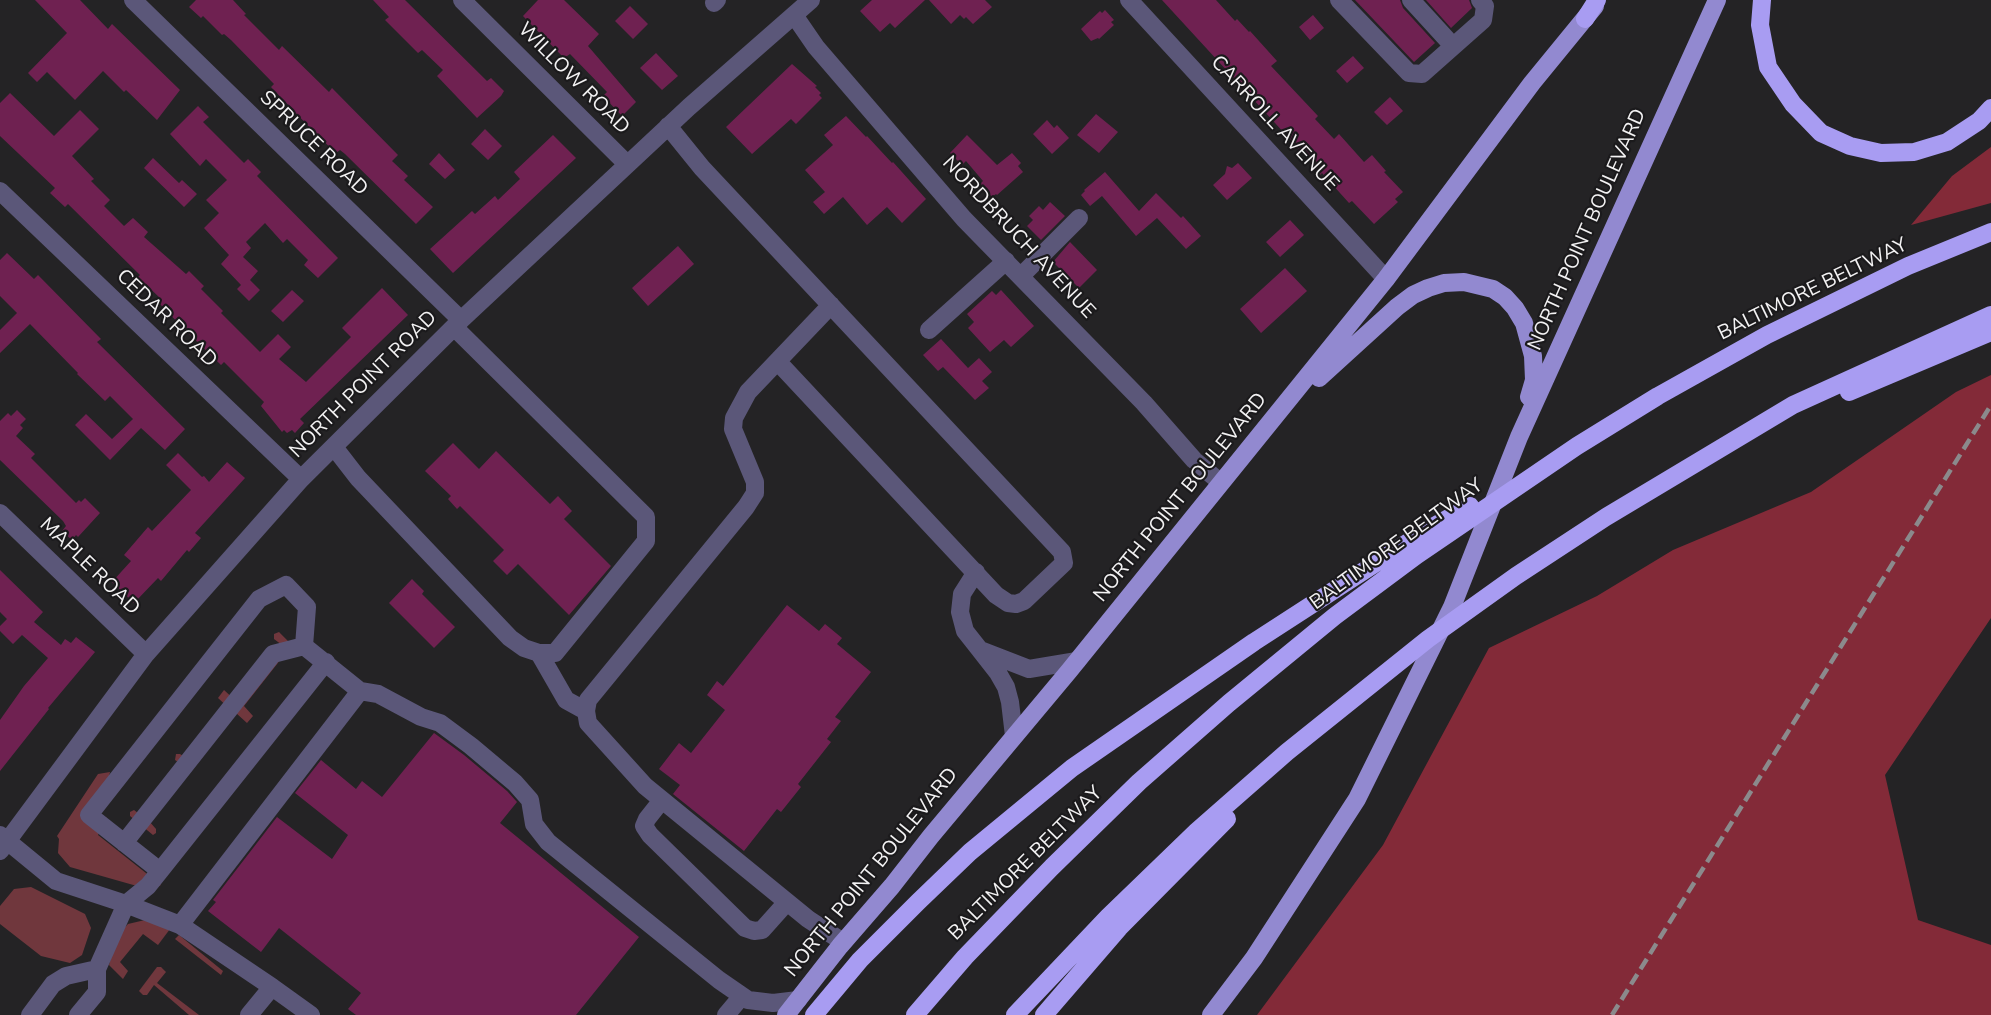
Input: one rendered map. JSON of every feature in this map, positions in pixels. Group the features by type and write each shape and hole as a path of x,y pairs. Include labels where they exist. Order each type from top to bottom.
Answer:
{"highway":[{"path":"1585,19 1598,0"},
{"path":"1762,0 1761,25 1768,67 1793,105 1821,133 1850,146 1881,153 1914,152 1947,142 1979,121 1991,108"},
{"name":"BALTIMORE BELTWAY","path":"915,1015 965,957 1139,782 1308,638 1417,555 1576,446 1658,396 1767,335 1908,266 1991,232"},
{"path":"1687,467 1920,361 1987,325"},
{"path":"1015,1015 1108,917 1197,831 1287,752 1428,639 1516,576 1687,467 1793,405 1987,325"},
{"path":"814,1015 860,960 970,852 1045,789 1090,755 1185,688 1427,530 1576,446"},
{"path":"1044,1015 1119,928 1291,757 1363,689"}],"main road":[{"name":"NORTH POINT BOULEVARD","path":"1211,1015 1254,958 1357,799 1452,607 1519,437 1717,0"},
{"name":"NORTH POINT BOULEVARD","path":"786,1015 843,942 892,886 1273,420 1386,279 1526,92 1585,19"},
{"path":"1273,420 1413,295 1444,283 1464,282 1493,289 1505,297 1524,323 1533,357 1534,380 1519,437"}],"street":[{"name":"SPRUCE ROAD","path":"133,0 458,324 485,356 646,518 646,541 555,653 540,653"},
{"name":"WILLOW ROAD","path":"462,0 627,164"},
{"name":"NORTH POINT ROAD","path":"2,842 147,654 301,479 458,324 627,164 811,0"},
{"name":"CARROLL AVENUE","path":"1129,0 1386,279"},
{"path":"1340,0 1409,73 1422,74 1483,20 1485,6 1480,0"},
{"path":"1411,0 1453,46"},
{"name":"NORDBRUCH AVENUE","path":"794,15 816,47 964,219 1144,403 1194,460 1220,482"},
{"path":"668,126 702,168 1062,552 1064,563 1024,601 1016,604 1008,603 996,595 778,362"},
{"name":"CEDAR ROAD","path":"0,191 301,479"},
{"path":"1021,276 1079,218"},
{"path":"928,330 1006,261"},
{"path":"831,305 748,392 734,418 734,429 755,482 755,493 739,516 588,700 586,711 588,723 645,786 787,902 843,942"},
{"path":"334,447 358,478 510,638 524,648 540,653 566,700 586,711"},
{"name":"MAPLE ROAD","path":"0,513 147,654"},
{"path":"975,572 962,594 960,612 965,631 998,673 1006,687 1014,736"},
{"path":"160,871 89,815 259,599 286,585 307,607 304,646"},
{"path":"304,646 360,691 378,694 422,717 440,723 471,746 530,800 534,824 548,842 742,996 748,1000 773,1004 798,1000"},
{"path":"124,843 273,654 304,646"},
{"path":"980,650 1029,669 1077,661"},
{"path":"78,1015 97,992 97,969 126,904 148,886 326,662"},
{"path":"180,925 360,691"},
{"path":"662,800 644,826 650,835 745,928 754,931 762,930 787,902"},
{"path":"2,842 56,881 180,925 311,1015"},
{"path":"30,1015 53,984 66,976 97,969"},
{"path":"249,1015 272,987"},
{"path":"726,1015 742,996"}],"shaded area":[{"path":"1991,147 1991,203 1911,225 1952,176"},
{"path":"1991,375 1991,618 1885,775 1918,920 1991,945 1991,1015 1257,1015 1383,845 1489,648 1597,596 1673,550 1811,492 1956,392"},
{"path":"279,632 292,645 244,706 253,716 247,723 236,713 149,821 156,829 153,835 130,816 130,812 134,810 143,817 184,766 175,760 176,754 189,760 230,709 218,698 224,690 237,702 282,645 274,639 274,634"},
{"path":"110,772 107,785 91,808 107,818 98,835 161,885 151,890 70,867 58,853 59,839 57,836 98,774"},
{"path":"31,887 85,914 91,928 82,955 70,963 41,956 0,924 0,906 14,889"},
{"path":"145,920 170,929 158,945 143,934 120,962 128,971 123,979 109,965 117,936 128,924"},
{"path":"179,935 223,971 221,975 175,939"},
{"path":"157,967 161,967 166,972 157,983 199,1015 189,1015 154,985 147,995 139,991"}],"building":[{"path":"35,0 80,0 108,29 112,24 180,90 157,120 103,71 75,100 47,72 37,82 28,73 67,33"},
{"path":"196,0 233,0 246,14 244,15 279,50 282,46 329,92 332,88 398,155 392,161 408,176 404,180 433,207 416,224 345,154 340,150 336,153 315,133 271,87 274,84 231,40 189,7"},
{"path":"373,0 405,0 487,81 491,78 504,91 501,96 477,118 437,76 443,70 422,50 418,53 385,20 389,17"},
{"path":"538,0 564,0 599,34 588,46 636,102 622,116 603,96 607,92 570,54 564,58 523,16"},
{"path":"872,0 925,0 895,28 890,23 880,32 860,11"},
{"path":"929,0 985,0 992,7 973,24 960,15 951,24"},
{"path":"1162,0 1216,0 1235,21 1237,19 1250,31 1277,61 1271,66 1318,116 1315,119 1334,139 1339,134 1364,162 1372,155 1403,192 1395,199 1398,202 1374,224 1352,201 1349,203 1322,173 1320,175 1309,160"},
{"path":"1355,0 1400,0 1403,8 1435,43 1414,62"},
{"path":"1426,0 1469,0 1472,8 1451,28"},
{"path":"630,6 648,24 633,39 615,21"},
{"path":"1105,10 1114,20 1111,22 1114,25 1099,39 1091,41 1081,29 1100,11 1102,13"},
{"path":"1313,15 1324,28 1310,40 1299,27"},
{"path":"656,53 678,76 662,90 640,68"},
{"path":"1353,56 1364,68 1347,83 1336,71"},
{"path":"792,64 817,86 815,87 821,93 819,95 822,98 796,124 791,119 752,154 726,127"},
{"path":"10,93 54,136 80,110 99,129 72,156 94,179 91,181 110,200 104,206 124,226 133,218 148,232 144,237 186,274 189,271 204,286 201,289 223,311 221,313 260,352 278,334 291,347 279,359 306,382 351,337 342,328 382,288 408,315 300,419 304,423 295,433 292,430 287,433 284,430 282,432 261,406 264,402 224,362 221,365 184,329 157,301 160,298 138,277 140,275 68,204 65,207 50,193 55,188 0,136 0,103"},
{"path":"1390,97 1403,111 1387,125 1374,112"},
{"path":"198,106 209,117 203,122 244,163 248,159 261,172 257,176 338,258 318,278 304,265 308,260 287,239 283,243 265,223 246,242 251,248 243,257 258,271 250,280 260,290 249,301 237,289 241,285 221,264 229,255 204,228 219,213 206,200 227,180 206,159 200,166 170,134"},
{"path":"1096,114 1118,132 1099,153 1077,135"},
{"path":"846,116 893,162 926,199 902,223 887,207 867,225 843,197 824,214 813,202 825,192 805,170 833,145 824,135"},
{"path":"1047,120 1054,128 1057,125 1069,138 1052,154 1033,134"},
{"path":"485,129 502,146 488,160 471,144"},
{"path":"553,135 576,158 453,273 430,249 472,211 475,214 495,196 498,200 520,179 514,172"},
{"path":"967,135 997,165 1012,153 1021,163 1018,166 1023,172 992,197 980,184 983,181 966,161 962,165 950,153"},
{"path":"439,153 455,170 445,179 429,164"},
{"path":"153,158 179,183 182,180 197,194 184,207 144,168"},
{"path":"1238,163 1252,178 1227,200 1213,185 1225,174 1227,166 1232,168"},
{"path":"1105,172 1139,211 1156,193 1181,218 1183,216 1201,236 1186,249 1157,218 1136,236 1102,196 1090,206 1081,195"},
{"path":"1050,202 1065,216 1041,240 1027,226 1033,220 1029,216 1039,206 1043,210"},
{"path":"1290,220 1304,235 1280,257 1266,242"},
{"path":"1070,242 1097,270 1079,288 1053,262"},
{"path":"678,246 694,264 648,306 632,288"},
{"path":"7,253 34,279 38,275 101,339 97,342 185,429 165,450 141,428 110,460 75,425 86,414 112,439 133,419 110,396 105,401 30,324 0,353 0,330 17,313 0,296 0,260"},
{"path":"1285,268 1307,291 1261,333 1240,309"},
{"path":"292,290 304,301 283,322 271,311"},
{"path":"1001,290 1034,326 1011,347 1004,340 990,352 968,328 974,322 967,314 992,291 996,295"},
{"path":"941,339 968,368 979,358 992,372 982,381 989,388 975,400 943,367 938,371 923,355"},
{"path":"17,410 26,419 20,425 23,428 16,436 35,454 31,458 76,503 85,498 100,513 78,537 76,535 72,540 62,531 66,526 63,521 0,460 0,421 8,413 11,416"},
{"path":"453,443 479,469 496,451 550,504 558,496 572,511 564,519 611,566 569,615 518,564 507,575 493,561 504,550 460,506 457,509 448,499 451,496 425,471"},
{"path":"178,453 209,482 227,462 245,478 195,533 201,538 189,552 187,550 161,581 158,578 134,603 112,582 131,561 124,555 148,527 152,531 191,490 166,465"},
{"path":"0,570 43,612 34,622 61,645 65,639 71,643 76,637 95,652 0,771 0,720 24,686 48,658 22,635 13,644 0,631 0,626 7,619 0,612"},
{"path":"412,579 424,591 422,594 455,627 434,648 389,603"},
{"path":"787,605 819,631 825,624 842,638 837,644 871,672 835,717 841,721 827,739 831,742 798,784 801,787 781,812 777,809 744,851 673,794 680,785 659,769 679,743 691,753 725,710 707,695 717,681 723,686"},
{"path":"434,733 464,755 517,802 500,823 639,937 576,1015 356,1015 348,1009 361,993 279,928 261,952 208,911 216,902 213,900 277,817 332,859 348,835 295,793 321,760 356,789 362,781 382,797"}],"railway":[{"path":"1612,1015 1991,405"}]}
